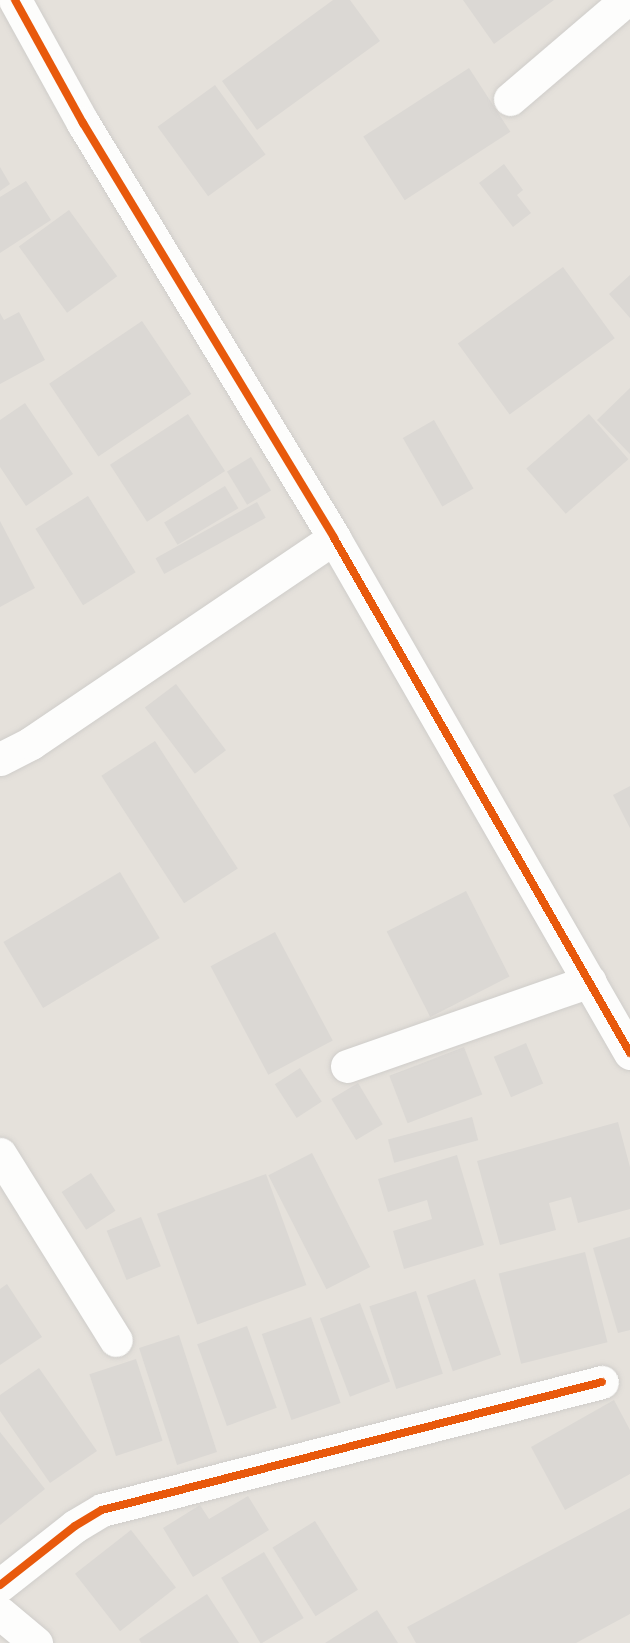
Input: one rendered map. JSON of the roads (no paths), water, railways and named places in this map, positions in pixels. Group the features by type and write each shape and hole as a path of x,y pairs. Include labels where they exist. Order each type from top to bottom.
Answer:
{"street":[{"path":"15,0 83,123 334,538 630,1053"},
{"path":"510,99 626,0"},
{"path":"0,759 31,743 334,538"},
{"path":"347,1066 590,981"},
{"path":"0,1154 116,1340"},
{"path":"0,1586 75,1526 102,1510 602,1382"},
{"path":"0,1613 36,1643"}]}
